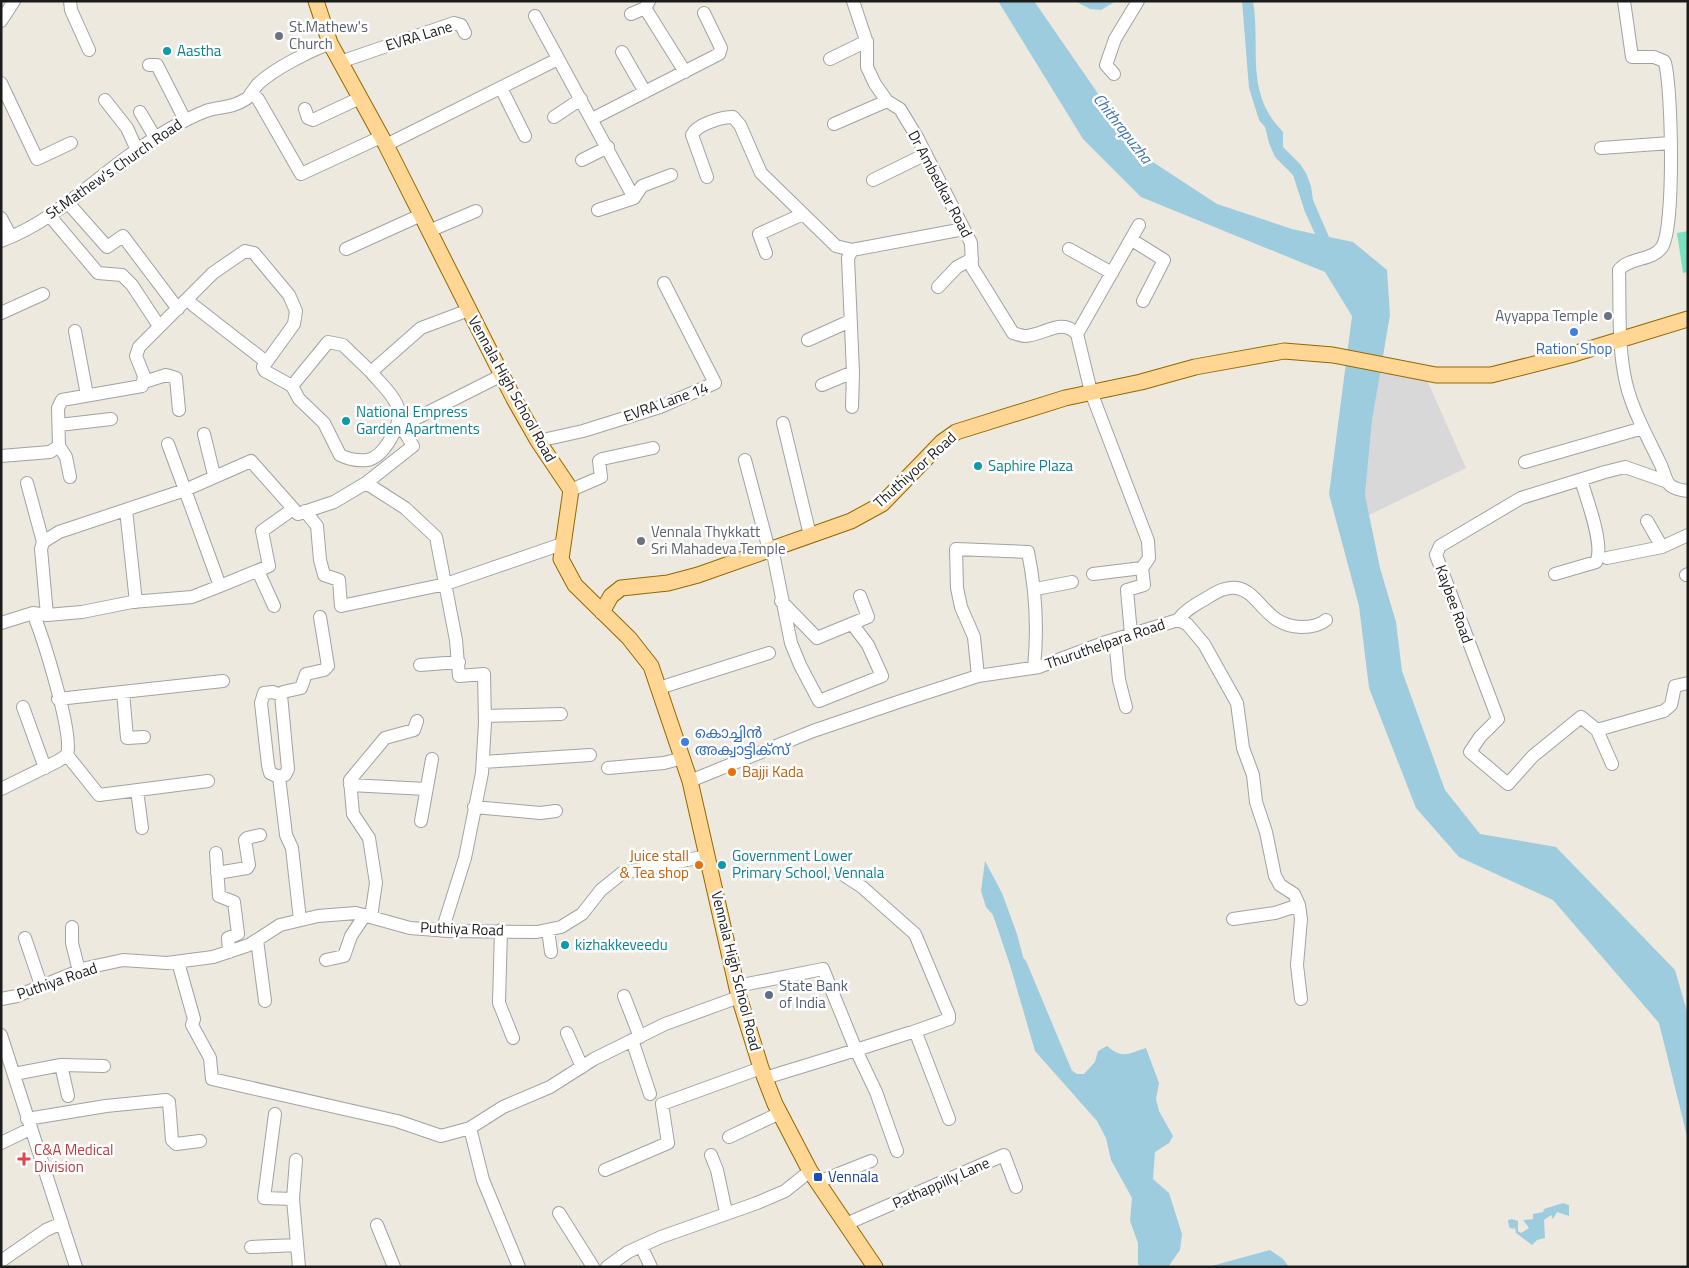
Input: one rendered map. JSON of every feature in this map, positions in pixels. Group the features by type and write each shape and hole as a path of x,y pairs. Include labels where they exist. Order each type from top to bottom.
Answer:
{"main road":[{"name":"Vennala High School Road","path":"316,1 330,43 384,141 502,375 538,441 571,490 561,559 575,585 652,666 690,781 738,991 763,1073 780,1113 814,1177 846,1224 869,1265"},
{"name":"Thuthiyoor Road","path":"602,612 611,596 620,588 668,583 698,575 850,521 882,504 942,442 956,432 1065,398 1141,382 1195,366 1284,351 1333,356 1396,366 1436,375 1491,375 1621,340 1688,319"}],"street":[{"path":"3,12 14,1"},
{"path":"70,1 71,10 89,50"},
{"name":"Dr Ambedkar Road","path":"853,1 866,40 867,67 874,84 887,101 900,109 926,154 971,242 972,267 1013,333 1026,336 1063,326 1072,328 1078,334"},
{"path":"1114,74 1106,65 1115,39 1138,1"},
{"path":"1624,1 1632,58 1654,57 1662,60 1664,63 1670,142 1671,187 1664,243 1656,253 1619,270 1624,374 1643,428 1663,467 1665,481"},
{"path":"631,14 647,4 685,72"},
{"path":"592,119 685,72 721,51 704,13"},
{"path":"535,16 608,147 634,198"},
{"name":"EVRA Lane","path":"340,62 454,23 461,25 465,33"},
{"path":"830,59 866,40"},
{"name":"St.Mathew's Church Road","path":"6,239 69,204 91,183 137,150 185,120 209,110 228,108 248,98 258,84 302,55 330,43"},
{"path":"622,52 645,92"},
{"path":"251,93 258,99 301,174 384,141 501,88 558,59"},
{"path":"150,65 157,65 185,120"},
{"path":"1,83 37,159 71,143"},
{"path":"501,88 525,136"},
{"path":"305,109 308,118 313,120 360,98"},
{"path":"554,117 581,99"},
{"path":"105,100 127,128 137,150"},
{"path":"834,124 887,101"},
{"path":"140,112 156,138"},
{"path":"707,178 692,139 694,132 722,118 733,117 740,125 761,174 836,246 852,250 964,229"},
{"path":"1601,148 1670,142"},
{"path":"582,160 608,147"},
{"path":"873,180 926,154"},
{"path":"598,210 634,198 642,186 671,175"},
{"path":"69,204 107,247 123,236 178,309"},
{"path":"429,230 476,212"},
{"path":"766,253 760,234 803,214"},
{"path":"50,215 98,273 122,275 132,285 160,326"},
{"path":"346,249 421,215"},
{"path":"1,218 6,239"},
{"path":"1131,634 1127,590 1144,585 1142,568 1149,558 1148,541 1092,392 1078,334 1139,226"},
{"path":"1132,240 1164,260 1143,301"},
{"path":"1069,248 1112,273"},
{"path":"852,250 848,258 850,321 852,327 852,407"},
{"path":"144,382 136,351 213,273 245,251 254,253 288,295 296,311 294,324 262,367 292,386 300,399 324,423 340,456 351,460 368,460 381,452 390,440 399,411 392,398 371,372 343,345 328,342 292,386"},
{"path":"938,287 956,267 972,259"},
{"name":"EVRA Lane 14","path":"538,441 583,431 660,407 715,384 664,283"},
{"path":"1,313 42,294"},
{"path":"193,305 265,361"},
{"path":"371,372 420,328 469,310"},
{"path":"808,340 850,321"},
{"path":"75,331 87,395"},
{"path":"822,385 853,372"},
{"path":"70,478 66,458 59,446 58,403 62,400 136,388 142,386 144,382 166,375 176,378 179,410"},
{"path":"1,623 33,613 47,615 82,612 136,602 192,596 269,566 262,531 299,510 334,502 366,483 414,446 400,426 502,375"},
{"path":"59,426 111,419"},
{"path":"783,423 810,535"},
{"path":"1525,462 1643,428"},
{"path":"204,434 214,475"},
{"path":"168,444 220,586"},
{"path":"1,456 50,452 59,446"},
{"path":"571,490 601,477 598,465 602,459 652,448"},
{"path":"745,460 771,549 788,630 800,665 819,700 882,676 868,646 853,625"},
{"path":"43,542 58,532 185,490 214,475 251,461 317,526 320,560 324,575 326,578 339,580 341,606 446,584 562,544"},
{"name":"Kaybee Road","path":"1596,730 1581,717 1533,756 1508,784 1470,752 1480,737 1498,719 1436,555 1440,546 1521,498 1625,467 1665,481 1674,490 1688,491"},
{"path":"1555,574 1596,562 1599,557 1595,530 1580,480"},
{"path":"27,483 43,542 41,549 47,615"},
{"path":"366,483 406,508 436,537 459,662 459,676 484,674 483,762 465,858 442,930"},
{"path":"126,510 136,602"},
{"path":"1647,521 1662,547"},
{"path":"1607,558 1662,547 1688,535"},
{"path":"978,676 974,637 961,607 957,588 956,549 1028,552 1036,589 1038,636 1034,668"},
{"path":"1093,574 1142,568"},
{"path":"258,571 274,606"},
{"path":"1036,589 1072,582"},
{"path":"1178,620 1184,612 1220,591 1232,587 1246,592 1277,620 1289,626 1320,625 1326,620"},
{"path":"781,601 817,638 868,618 860,596"},
{"path":"33,613 67,734 66,754 99,795 208,781"},
{"path":"281,695 283,692 301,688 306,674 324,670 328,666 320,617"},
{"name":"Thuruthelpara Road","path":"690,781 813,731 978,676 1034,668 1115,639 1178,620 1187,624 1204,644 1236,703 1243,748 1253,776 1256,802 1275,876 1280,885 1294,894 1299,905"},
{"path":"788,630 802,622"},
{"path":"1115,639 1120,680 1126,707"},
{"path":"659,688 770,653"},
{"path":"420,664 459,662"},
{"path":"58,699 223,681"},
{"path":"1612,764 1596,730 1664,711 1672,705 1675,686 1688,683"},
{"path":"123,692 127,738 144,737"},
{"path":"272,692 281,695 288,769 284,775 278,777 270,773 268,765 261,703 264,693 272,692"},
{"path":"23,707 45,768"},
{"path":"485,716 561,714"},
{"path":"326,960 344,956 351,936 368,916 376,883 370,838 353,814 350,780 385,738 414,730 417,721"},
{"path":"1,789 45,768 66,754"},
{"path":"483,762 590,755"},
{"path":"608,768 664,763 683,758"},
{"path":"420,821 432,759"},
{"path":"278,777 286,835 292,848 300,920"},
{"path":"350,785 426,790"},
{"path":"138,790 142,828"},
{"path":"474,807 540,813 556,811"},
{"path":"217,873 247,868 249,865 245,840 260,835"},
{"path":"216,853 219,896 234,902 238,934 228,938 229,952"},
{"name":"Puthiya Road","path":"1,999 79,971 123,960 178,962 213,957 257,940 280,925 318,916 356,913 410,928 442,930 537,932 548,930 561,927 582,914 601,890 622,873 707,856"},
{"path":"605,1170 668,1143 662,1104 763,1073 856,1050 949,1019 915,934 862,887 842,874"},
{"path":"1232,919 1275,913 1299,905 1301,919 1297,972 1301,999"},
{"path":"72,928 72,943 79,971"},
{"path":"500,930 499,1003 513,1038"},
{"path":"548,930 551,952"},
{"path":"25,938 41,985"},
{"path":"257,940 265,1001"},
{"path":"178,962 194,1019 192,1025 210,1058 212,1079 397,1121 441,1136 470,1128 503,1107 550,1087 582,1066 636,1038 738,991 823,969 856,1050 876,1092 897,1151"},
{"path":"624,996 650,1094"},
{"path":"913,1032 916,1032 920,1040 949,1119"},
{"path":"567,1033 582,1066"},
{"path":"1,1035 76,1267"},
{"path":"14,1074 62,1066 104,1066"},
{"path":"62,1066 68,1096"},
{"path":"1,1143 29,1124 161,1099 169,1102 172,1140 176,1144 200,1141"},
{"path":"730,1136 780,1113"},
{"path":"275,1114 264,1198 293,1199"},
{"path":"470,1128 483,1180 519,1267"},
{"path":"711,1154 717,1170 726,1212"},
{"name":"Pathappilly Lane","path":"846,1224 1004,1155 1016,1187"},
{"path":"296,1160 293,1199 299,1267"},
{"path":"607,1267 642,1246 726,1212 757,1203 814,1177 871,1161"},
{"path":"559,1213 593,1267"},
{"path":"3,1257 46,1230 62,1223"},
{"path":"377,1225 394,1267"},
{"path":"251,1247 297,1245"},
{"path":"642,1246 651,1267"}],"shaded area":[{"path":"1380,373 1427,380 1466,468 1369,515 1365,495 1372,421"}],"green space":[{"path":"1688,231 1688,272 1683,273 1677,233"}],"water":[{"path":"998,1 1034,1 1139,153 1217,204 1292,229 1315,234 1305,212 1293,175 1275,157 1265,127 1259,120 1249,88 1242,1 1253,1 1258,86 1263,102 1271,117 1283,132 1283,147 1306,173 1311,186 1313,200 1329,237 1353,242 1387,270 1390,315 1372,421 1365,495 1380,568 1396,622 1402,671 1445,790 1480,834 1556,847 1675,970 1688,1015 1688,1140 1659,1023 1553,900 1459,857 1416,808 1369,688 1359,606 1329,494 1352,316 1325,272 1141,197 1083,139"},
{"path":"1075,1 1116,1 1101,10 1090,9"},
{"path":"985,861 1002,893 1017,934 1035,1002 1064,1075 1069,1078 1075,1074 1084,1074 1095,1062 1098,1051 1107,1046 1121,1054 1146,1048 1159,1083 1156,1099 1159,1111 1173,1136 1169,1143 1155,1152 1153,1179 1169,1193 1182,1234 1180,1250 1168,1267 1140,1267 1138,1264 1138,1243 1130,1221 1132,1198 1111,1160 1106,1138 1097,1121 1035,1051 1010,965 993,915 986,907 981,891"},
{"path":"1563,1203 1569,1205 1569,1216 1557,1212 1553,1219 1551,1215 1544,1220 1545,1238 1537,1240 1532,1245 1516,1233 1515,1228 1509,1227 1508,1220 1518,1221 1518,1231 1521,1233 1529,1228 1523,1220 1533,1219 1533,1214 1543,1212 1544,1209"},
{"path":"1270,1250 1283,1259 1289,1267 1208,1267"}],"waterway":[{"path":"1022,963 1068,1073 1080,1082"}],"place":[{"name":"St.Mathew's Church","path":"279,36"},
{"name":"Aastha","path":"167,51"},
{"name":"Ayyappa Temple","path":"1608,316"},
{"name":"Ration Shop","path":"1574,332"},
{"name":"National Empress Garden Apartments","path":"346,421"},
{"name":"Saphire Plaza","path":"978,466"},
{"name":"Vennala Thykkatt Sri Mahadeva Temple","path":"641,541"},
{"name":"കൊച്ചിൻ അക്വാട്ടിക്സ്","path":"685,742"},
{"name":"Bajji Kada","path":"732,772"},
{"name":"Juice stall & Tea shop","path":"699,865"},
{"name":"Government Lower Primary School, Vennala","path":"722,865"},
{"name":"kizhakkeveedu","path":"565,945"},
{"name":"State Bank of India","path":"769,995"},
{"name":"C&A Medical Division","path":"24,1159"},
{"name":"Vennala","path":"818,1177"}],"water label":[{"name":"Chithrapuzha","path":"1123,128"}]}
